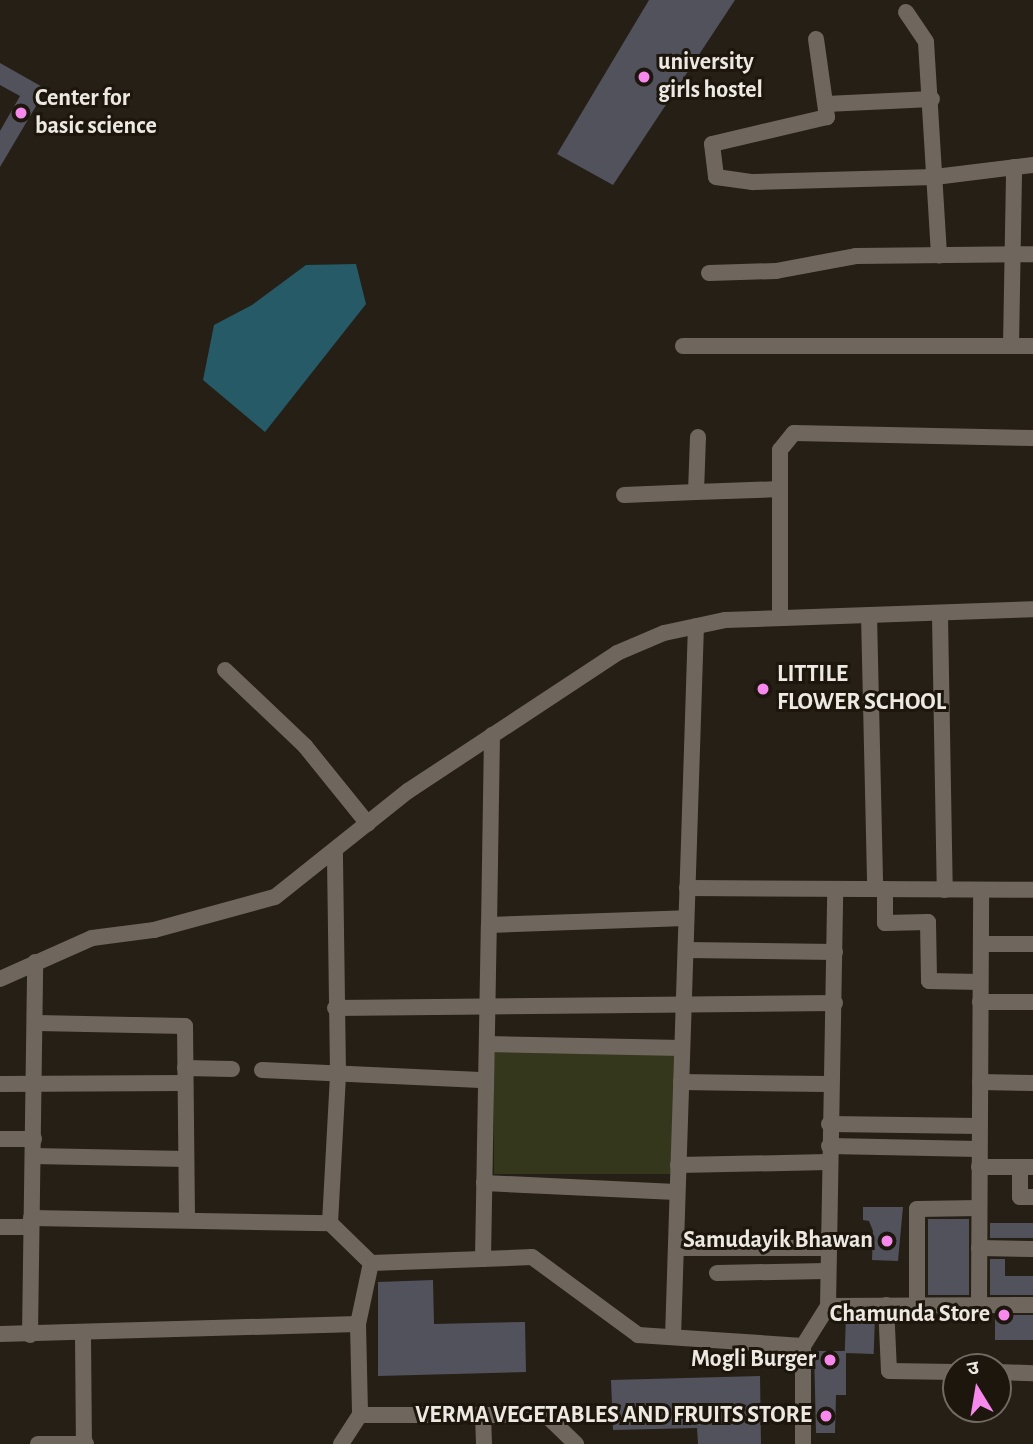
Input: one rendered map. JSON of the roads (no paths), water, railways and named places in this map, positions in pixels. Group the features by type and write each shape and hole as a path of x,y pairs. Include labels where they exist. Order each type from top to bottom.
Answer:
{"street":[{"path":"906,12 926,42 932,99 939,256"},
{"path":"816,39 827,117 712,144 716,177 753,182 936,177 1033,165"},
{"path":"826,104 932,99"},
{"path":"1011,346 1014,167"},
{"path":"709,273 776,271 856,256 1033,254"},
{"path":"683,346 1033,346"},
{"path":"780,617 780,450 794,433 1033,438"},
{"path":"696,492 698,437"},
{"path":"625,495 780,489"},
{"path":"0,979 92,938 248,908 275,897 335,853 368,824 492,735 617,653 696,626 780,617 940,616 1033,609"},
{"path":"869,615 880,889 885,923 928,922 929,981 980,982"},
{"path":"940,616 945,890"},
{"path":"673,1337 696,626"},
{"path":"225,670 305,746 368,824"},
{"path":"483,1259 492,735"},
{"path":"330,1223 338,1073 335,1008 335,853"},
{"path":"687,888 1033,890"},
{"path":"803,1444 803,1346 828,1306 825,1248 829,1154 827,1084 834,1061 835,889"},
{"path":"979,1305 981,890"},
{"path":"489,925 686,918"},
{"path":"981,944 1033,944"},
{"path":"686,950 835,952"},
{"path":"30,1335 37,1023 35,962"},
{"path":"335,1008 488,1008 685,1001 835,1003"},
{"path":"980,1002 1033,1002"},
{"path":"37,1023 186,1026 187,1219"},
{"path":"487,1044 682,1048"},
{"path":"0,1084 185,1075 232,1069"},
{"path":"262,1070 486,1080"},
{"path":"681,1082 827,1084"},
{"path":"980,1082 1033,1083"},
{"path":"829,1124 979,1126"},
{"path":"0,1139 34,1139"},
{"path":"678,1165 829,1154 979,1149"},
{"path":"33,1156 186,1158"},
{"path":"979,1167 1027,1167 1020,1197 1033,1197"},
{"path":"484,1183 676,1192"},
{"path":"918,1306 917,1209 979,1208"},
{"path":"0,1227 32,1223 187,1219 330,1223 371,1263 533,1257 638,1335 803,1346"},
{"path":"677,1248 825,1248"},
{"path":"979,1248 1033,1249"},
{"path":"341,1444 360,1415 358,1324 371,1263"},
{"path":"717,1273 826,1271"},
{"path":"886,1305 889,1371 942,1372"},
{"path":"828,1306 1033,1306"},
{"path":"0,1334 83,1335 358,1324"},
{"path":"38,1444 85,1444 83,1335"},
{"path":"1012,1372 1033,1373"},
{"path":"360,1415 546,1415 576,1444"},
{"path":"483,1415 484,1444"}],"water":[{"path":"356,264 366,304 265,432 203,380 214,325 252,305 306,265"}],"place":[{"name":"university girls hostel","path":"644,77"},
{"name":"Center for basic science","path":"21,113"},
{"name":"LITTILE FLOWER SCHOOL","path":"763,689"},
{"name":"Samudayik Bhawan","path":"887,1241"},
{"name":"Chamunda Store","path":"1004,1315"},
{"name":"Mogli Burger","path":"830,1360"},
{"name":"VERMA VEGETABLES AND FRUITS STORE","path":"826,1416"}]}
